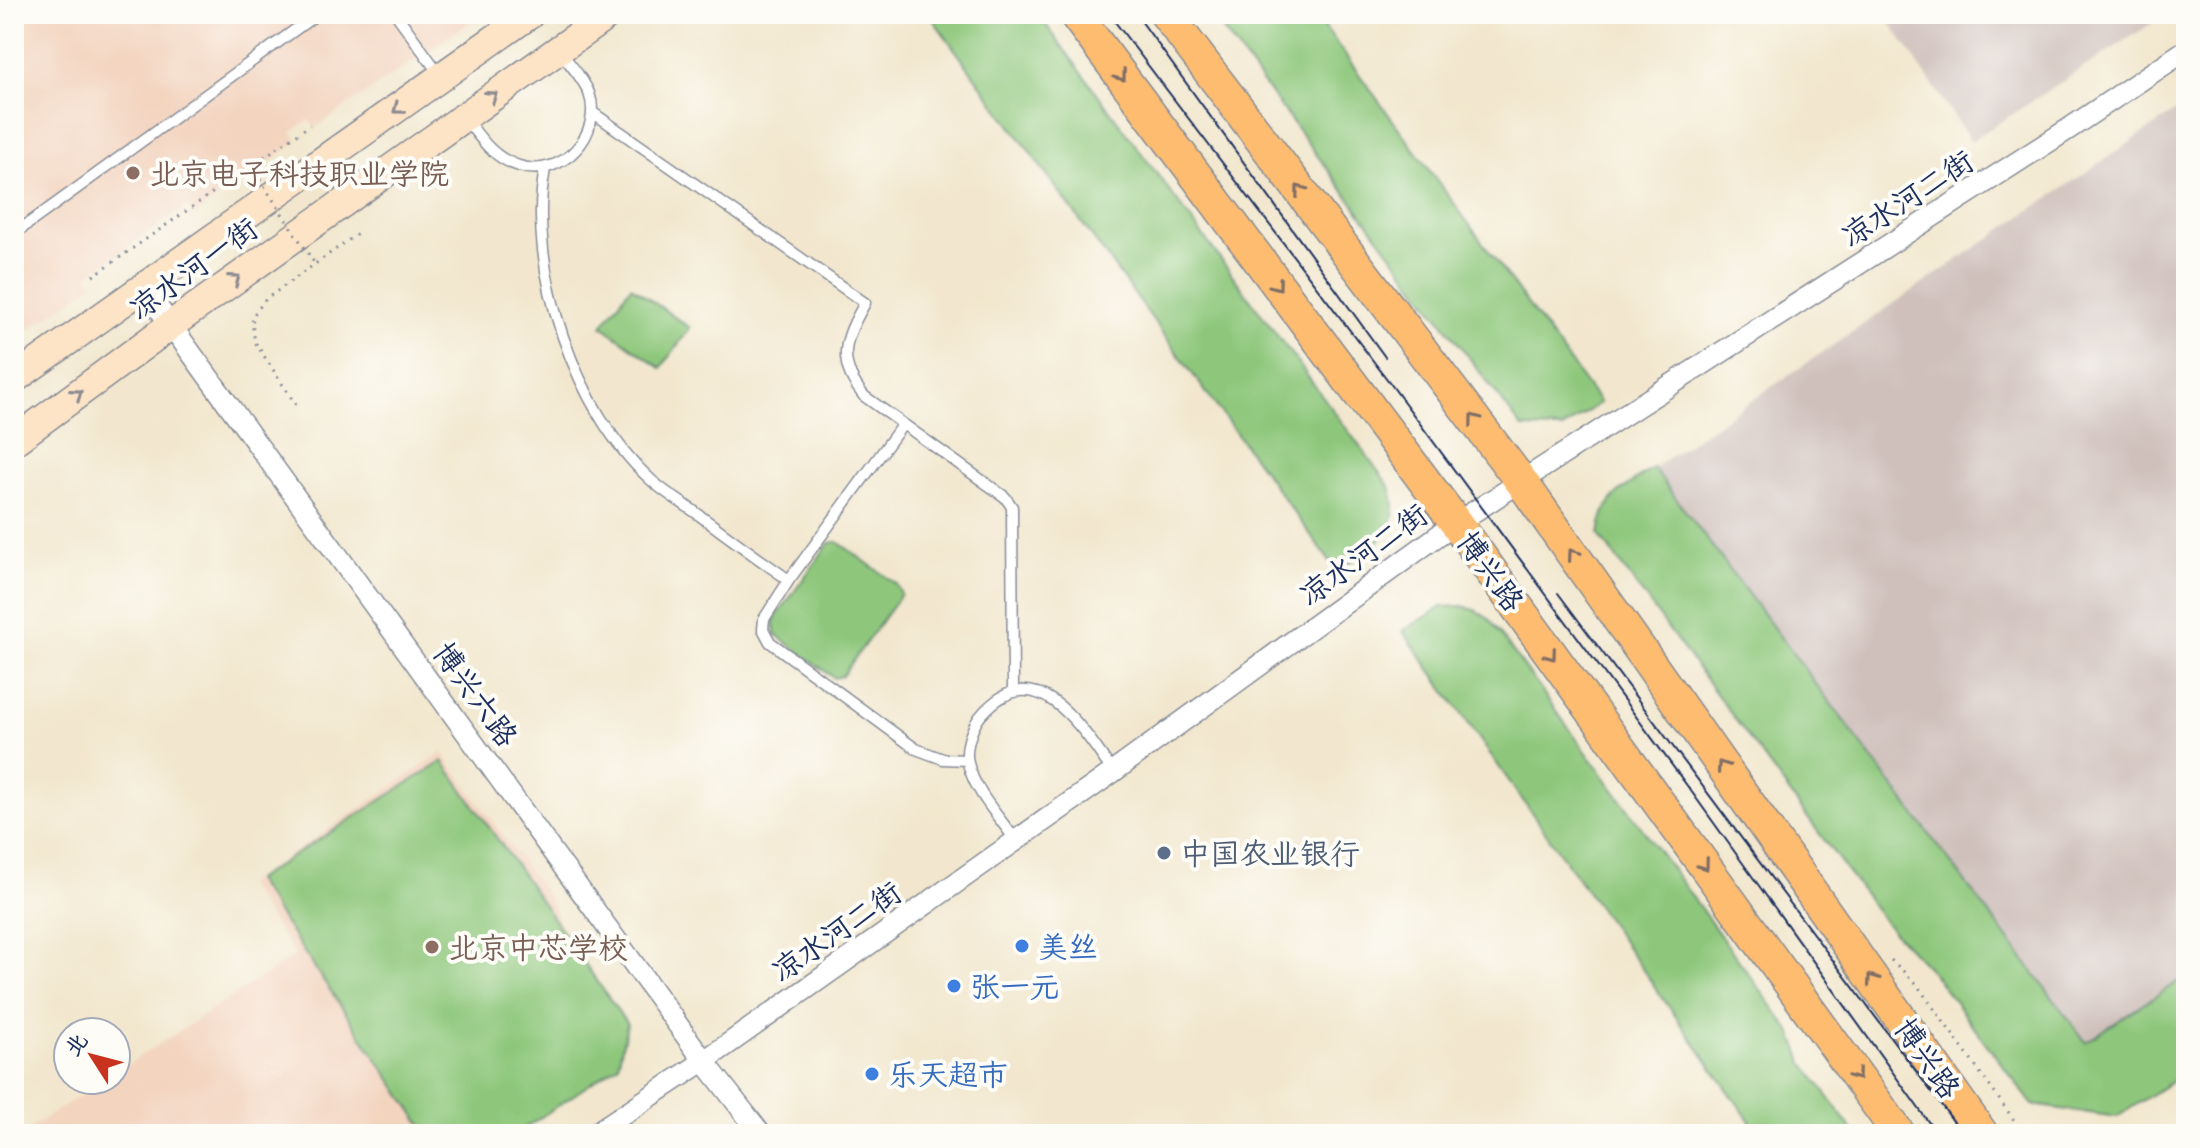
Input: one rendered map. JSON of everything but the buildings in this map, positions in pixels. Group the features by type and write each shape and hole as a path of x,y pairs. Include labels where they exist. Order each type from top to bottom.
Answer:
{"main road":[{"name":"凉水河一街","path":"14,379 530,14"},
{"name":"凉水河一街","path":"14,441 171,325 609,14"},
{"name":"博兴路","path":"1075,14 1456,523 1899,1134"},
{"name":"博兴路","path":"1166,14 1521,481 1982,1134"}],"street":[{"name":"凉水河二街","path":"594,1134 704,1061 1016,841 1456,523 2067,130 2186,50"},
{"name":"博兴六路","path":"144,288 704,1061 761,1134"}],"lane":[{"path":"14,234 317,14"},
{"path":"396,14 441,76"},
{"path":"464,116 489,150 504,160 533,169 545,169 562,163 586,134 592,112 589,94 559,50"},
{"path":"592,112 865,303 849,331 845,351 854,384 864,396 1005,497 1012,507 1013,691"},
{"path":"545,169 540,195 542,239 550,285 573,368 594,408 650,479 789,580"},
{"path":"903,424 789,580 764,619 763,629 770,642 916,749 943,759 967,760"},
{"path":"1016,841 974,781 967,760 971,735 979,717 994,701 1013,691 1033,692 1052,700 1069,712 1113,772"}],"path":[{"path":"93,276 310,125"},
{"path":"251,166 315,264"},
{"path":"296,405 255,342 254,314 266,299 360,232"}],"shaded area":[{"name":"北京电子科技职业学院","path":"14,14 482,14 315,128 309,120 292,132 298,141 194,215 187,206 88,275 93,285 14,340"},
{"path":"1884,14 2166,14 1971,141"},
{"path":"2186,104 2186,976 2086,1042 1653,468"},
{"name":"北京中芯学校","path":"442,752 548,897 568,940 627,1024 618,1065 516,1134 21,1134 79,1096 132,1096 132,1062 296,955 246,885"}],"green space":[{"path":"929,14 1038,14 1390,487 1393,516 1382,538 1337,571"},
{"path":"1211,14 1315,14 1600,403 1562,429 1522,428"},
{"path":"631,286 690,328 661,368 602,326"},
{"path":"1653,468 2086,1042 2186,976 2186,1072 2117,1117 2033,1105 1931,971 1887,925 1599,535 1610,502"},
{"path":"838,542 896,584 901,594 842,676 834,678 775,634 774,620 829,543"},
{"path":"1459,606 1475,610 1489,619 1791,1032 1804,1063 1855,1134 1759,1134 1403,631 1442,607"},
{"name":"北京中芯学校","path":"443,761 627,1024 618,1065 516,1134 428,1134 255,880"}],"tram line":[{"path":"1109,14 1390,383 1691,791 1937,1134"},
{"path":"1136,14 1385,357"},
{"path":"1558,593 1963,1134"}],"place":[{"name":"北京电子科技职业学院","path":"133,173"},
{"name":"中国农业银行","path":"1164,853"},
{"name":"美丝","path":"1022,946"},
{"name":"北京中芯学校","path":"432,947"},
{"name":"张一元","path":"954,986"},
{"name":"乐天超市","path":"872,1074"}]}
